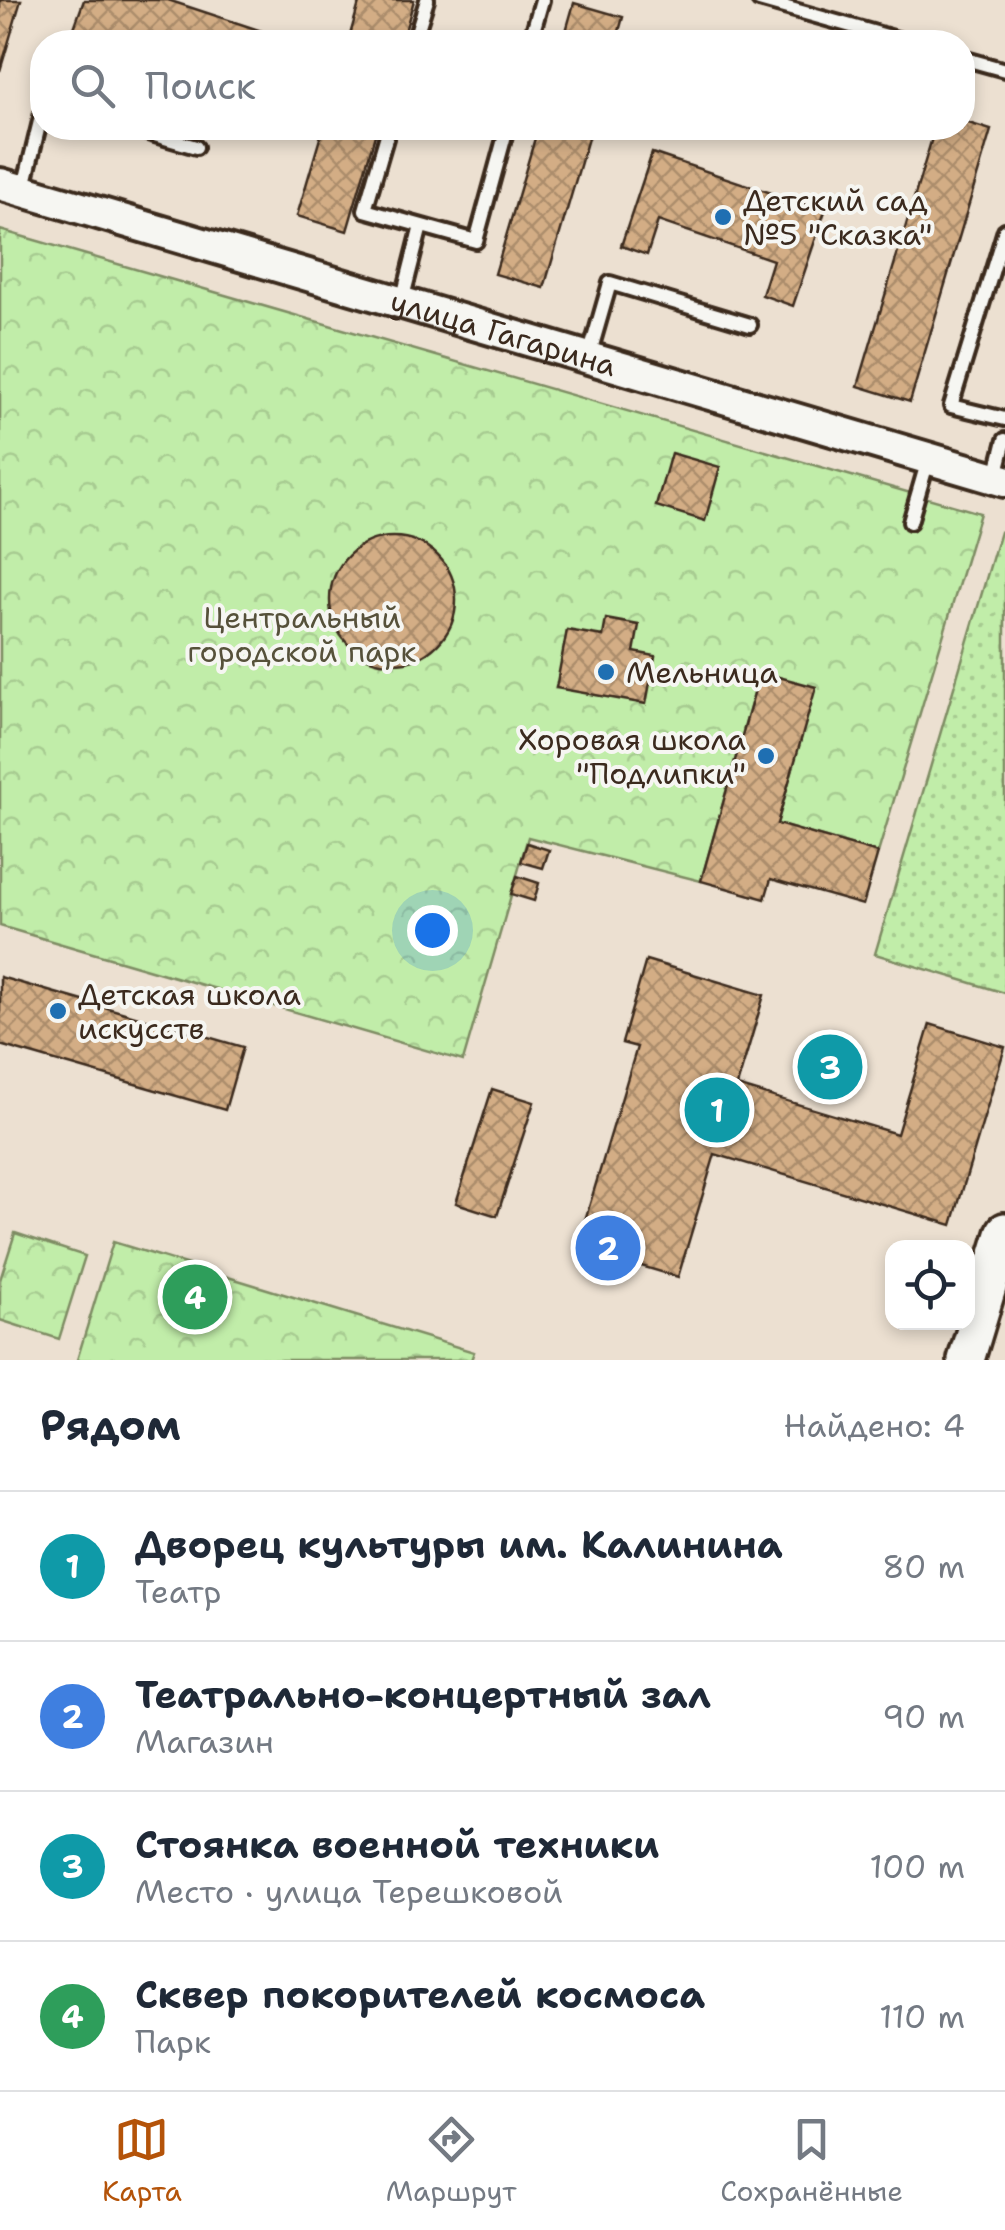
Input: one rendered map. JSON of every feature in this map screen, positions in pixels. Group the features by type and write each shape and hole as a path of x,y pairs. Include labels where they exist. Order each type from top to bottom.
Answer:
{"main road":[{"path":"966,1360 1005,1231"}],"street":[{"name":"улица Гагарина","path":"11,188 1000,480"}],"lane":[{"path":"418,30 427,0"},
{"path":"533,30 542,0"},
{"path":"759,0 865,30"},
{"path":"975,62 1005,70"},
{"path":"11,188 31,140"},
{"path":"172,140 196,147"},
{"path":"385,140 365,210 476,241 504,140"},
{"path":"402,301 421,226"},
{"path":"1005,230 951,406 1005,420"},
{"path":"589,356 610,283 750,325"},
{"path":"1000,480 1005,440"},
{"path":"910,522 928,458"}],"green space":[{"name":"Центральный городской парк","path":"0,230 980,513 878,853 777,824 815,688 760,672 701,881 528,837 463,1061 0,926"},
{"path":"1000,532 1005,534 1005,993 875,954"},
{"path":"15,1233 85,1256 59,1339 0,1320 0,1280"},
{"path":"113,1242 474,1352 471,1360 77,1360"}],"building":[{"path":"0,0 21,0 0,71"},
{"path":"84,0 168,0 259,30 73,30"},
{"path":"360,0 414,0 405,30 351,30"},
{"path":"574,3 623,17 619,30 566,30"},
{"path":"975,125 991,130 910,402 858,386 931,140 975,140"},
{"path":"319,140 374,140 347,231 297,216"},
{"path":"534,140 587,140 544,288 495,274"},
{"path":"652,153 825,211 793,306 762,295 773,260 658,221 647,255 621,246"},
{"path":"671,453 720,467 705,521 656,506"},
{"path":"393,537 417,542 437,556 451,576 456,600 451,624 437,644 417,658 393,663 369,658 349,644 335,624 330,600 335,576 349,556 369,542"},
{"name":"Мельница","path":"606,619 639,625 634,652 655,656 646,704 556,688 567,630 603,636"},
{"name":"Хоровая школа \"Подлипки\"","path":"760,672 816,687 777,824 878,853 863,905 771,879 765,899 701,881"},
{"path":"527,843 549,850 543,868 521,862"},
{"path":"517,876 539,883 534,901 511,894"},
{"path":"646,960 764,995 737,1086 897,1134 930,1024 1005,1047 952,1225 715,1154 678,1277 577,1247 637,1047 622,1043"},
{"name":"Детская школа искусств","path":"0,977 243,1047 225,1110 0,1045"},
{"path":"492,1089 534,1102 497,1216 456,1203"}],"place":[{"name":"Детский сад №5 \"Сказка\"","path":"723,217"},
{"name":"Мельница","path":"606,672"},
{"name":"Хоровая школа \"Подлипки\"","path":"766,756"},
{"name":"Детская школа искусств","path":"58,1011"},
{"name":"Стоянка военной техники","path":"830,1067"},
{"name":"Дворец культуры им. Калинина","path":"717,1110"},
{"name":"Театрально-концертный зал","path":"608,1248"},
{"name":"Сквер покорителей космоса","path":"195,1297"}]}
